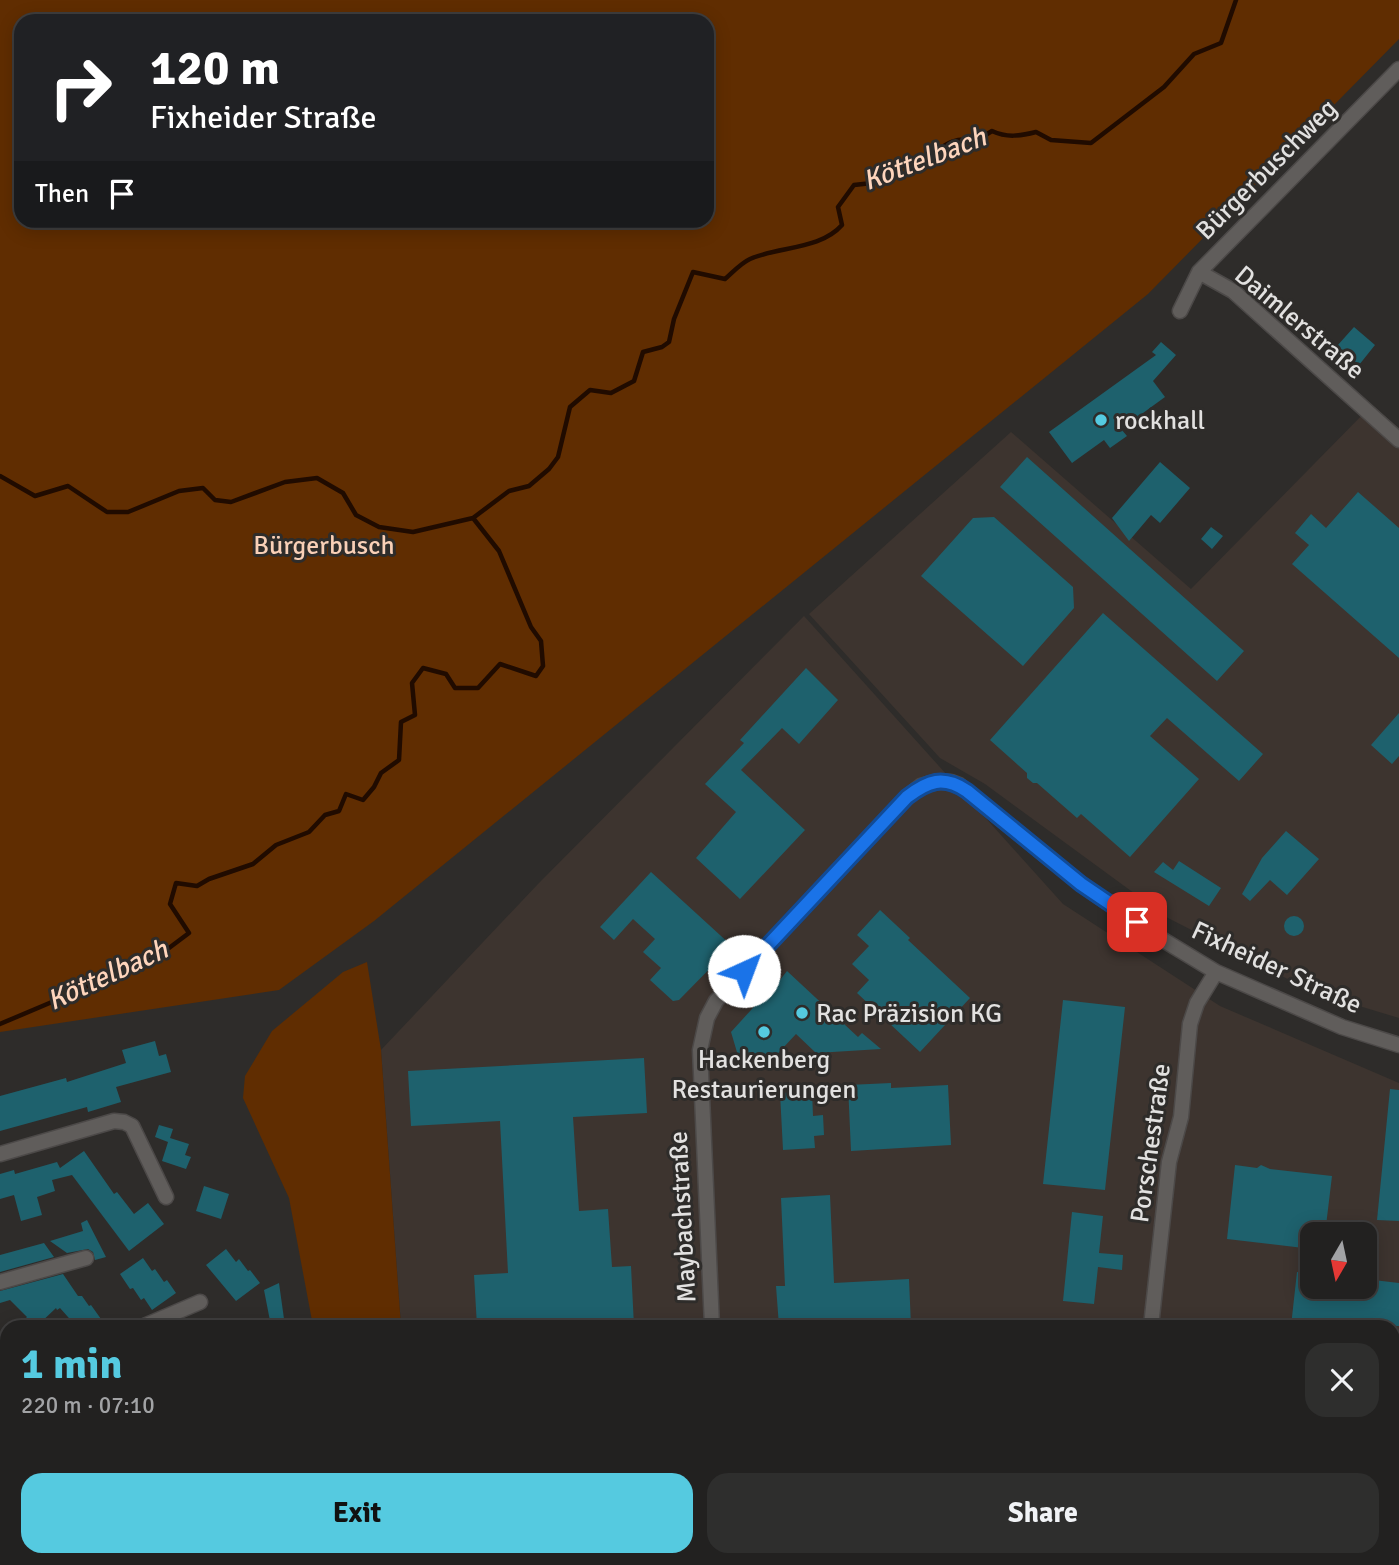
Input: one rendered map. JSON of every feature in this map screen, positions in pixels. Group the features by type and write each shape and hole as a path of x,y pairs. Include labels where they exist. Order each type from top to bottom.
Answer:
{"street":[{"name":"Bürgerbuschweg","path":"1180,311 1199,272 1399,69"},
{"name":"Daimlerstraße","path":"1199,272 1233,291 1399,440"},
{"name":"Fixheider Straße","path":"935,782 959,785 1081,884 1155,935 1216,972 1342,1027 1399,1045"},
{"name":"Maybachstraße","path":"712,1320 700,1050 707,1018 716,1002 907,797 921,786 935,782"},
{"name":"Porschestraße","path":"1152,1320 1169,1162 1181,1117 1190,1024 1197,1003 1216,972"},
{"path":"0,1154 114,1121 124,1122 132,1126 166,1197"},
{"path":"0,1282 86,1258"},
{"path":"158,1320 200,1302"}],"shaded area":[{"path":"1372,405 1399,428 1399,1018 1313,992 1168,918 985,784 940,758 809,614 1011,432 1191,589"},
{"path":"804,616 1063,904 1220,1006 1399,1083 1399,1320 401,1320 381,1050 538,884"}],"green space":[{"name":"Bürgerbusch","path":"0,0 1399,0 1399,39 1148,294 374,921 279,990 0,1032"},
{"path":"367,962 381,1050 401,1320 312,1320 289,1198 243,1098 245,1076 272,1031 343,972"}],"building":[{"path":"1354,327 1375,345 1359,365 1337,346"},
{"path":"1161,342 1176,355 1153,381 1165,397 1121,429 1127,436 1110,448 1104,440 1072,463 1049,432 1156,355 1152,352"},
{"path":"1027,457 1244,651 1217,681 1000,487"},
{"path":"1160,462 1190,488 1160,523 1151,515 1129,541 1112,518"},
{"path":"1358,492 1399,528 1399,658 1292,564 1309,545 1295,533 1311,514 1326,528"},
{"path":"994,517 1073,587 1074,608 1023,666 921,576 973,518"},
{"path":"1211,527 1223,536 1212,549 1201,539"},
{"path":"1103,613 1263,754 1239,781 1167,718 1150,736 1199,779 1130,857 1081,814 1077,818 1037,783 1027,778 1027,773 990,740"},
{"path":"806,668 838,700 799,744 782,728 741,770 805,830 740,899 696,858 736,812 705,784 744,743 740,740"},
{"path":"1399,713 1399,756 1392,764 1371,745"},
{"path":"1286,831 1319,859 1287,895 1270,880 1250,901 1242,894 1262,858"},
{"path":"1179,861 1221,888 1209,906 1154,872 1163,862 1173,870"},
{"path":"651,872 732,946 679,1000 673,1001 650,980 661,968 643,952 655,939 633,919 614,940 600,927"},
{"path":"880,910 970,998 920,1052 857,993 869,980 852,964 869,946 857,935"},
{"path":"1294,916 1301,919 1304,926 1301,933 1294,936 1287,933 1284,926 1287,919"},
{"path":"787,971 858,1037 862,1033 881,1049 816,1053 796,1034 768,1064 757,1054 739,1059 731,1032 771,988 771,980 780,980"},
{"path":"1063,1000 1125,1007 1105,1190 1043,1184"},
{"path":"155,1041 159,1056 166,1054 171,1072 116,1087 121,1102 88,1112 87,1107 0,1131 0,1096 66,1078 67,1082 126,1063 122,1050"},
{"path":"644,1058 647,1113 573,1117 579,1211 608,1209 612,1267 631,1266 634,1320 477,1320 474,1275 508,1273 500,1121 411,1126 408,1071"},
{"path":"891,1083 891,1088 948,1085 951,1145 851,1151 848,1085"},
{"path":"1390,1089 1399,1090 1399,1221 1377,1220"},
{"path":"812,1091 813,1116 823,1115 824,1135 814,1136 815,1148 783,1150 780,1093"},
{"path":"159,1125 173,1129 170,1138 189,1144 185,1155 191,1157 186,1169 162,1161 168,1142 155,1137"},
{"path":"84,1151 114,1194 117,1192 134,1214 148,1203 164,1224 129,1251 72,1175 52,1180 55,1191 37,1197 42,1215 21,1221 14,1195 0,1199 0,1174 14,1170 15,1174 57,1162 60,1168"},
{"path":"1235,1165 1257,1168 1261,1165 1270,1169 1332,1176 1326,1222 1300,1222 1300,1248 1227,1239"},
{"path":"204,1186 229,1194 221,1219 196,1211"},
{"path":"830,1195 834,1283 909,1279 911,1320 779,1320 776,1286 785,1286 781,1198"},
{"path":"1072,1212 1103,1216 1099,1253 1123,1255 1122,1270 1098,1267 1094,1304 1063,1301"},
{"path":"87,1220 106,1257 95,1260 93,1252 88,1249 67,1253 50,1241 83,1231 81,1223"},
{"path":"44,1243 54,1257 0,1272 0,1255"},
{"path":"226,1249 236,1262 239,1259 248,1271 250,1270 260,1283 236,1301 206,1265"},
{"path":"143,1258 164,1282 167,1280 176,1293 152,1310 144,1298 141,1300 133,1288 130,1289 120,1274"},
{"path":"1297,1272 1300,1272 1300,1299 1377,1299 1377,1280 1399,1283 1399,1320 1292,1320"},
{"path":"63,1274 78,1296 82,1296 89,1306 91,1305 102,1320 71,1320 60,1308 56,1308 43,1320 24,1320 27,1317 10,1300 0,1303 0,1291"},
{"path":"279,1283 284,1320 270,1320 264,1290"}],"waterway":[{"name":"Köttelbach","path":"0,1024 169,948 189,933 170,904 176,883 197,886 209,879 253,864 276,845 309,832 325,815 339,811 346,794 363,800 381,773 399,760 401,722 415,715 412,683 423,668 446,674 455,688 478,688 500,664 536,676 543,666 541,641 531,627 499,551 473,518 509,491 529,486 549,469 558,457 570,407 590,390 611,393 634,381 643,352 662,347 669,342 674,319 693,272 725,279 750,259 822,239 842,225 838,207 854,185 872,183 892,165 915,164 957,140 976,141 992,131 1014,136 1036,132 1051,140 1091,143 1164,87 1194,54 1221,43 1236,0"},
{"path":"0,476 35,496 68,486 107,512 128,512 179,491 203,488 215,500 231,502 285,482 317,478 343,493 356,515 379,527 413,532 473,518"}],"place":[{"name":"rockhall","path":"1101,420"},
{"name":"Rac Präzision KG","path":"802,1013"},
{"name":"Hackenberg Restaurierungen","path":"764,1032"}],"route":[{"path":"744,971 907,797 921,786 935,782 944,781 959,785 1081,884 1137,922"}]}
